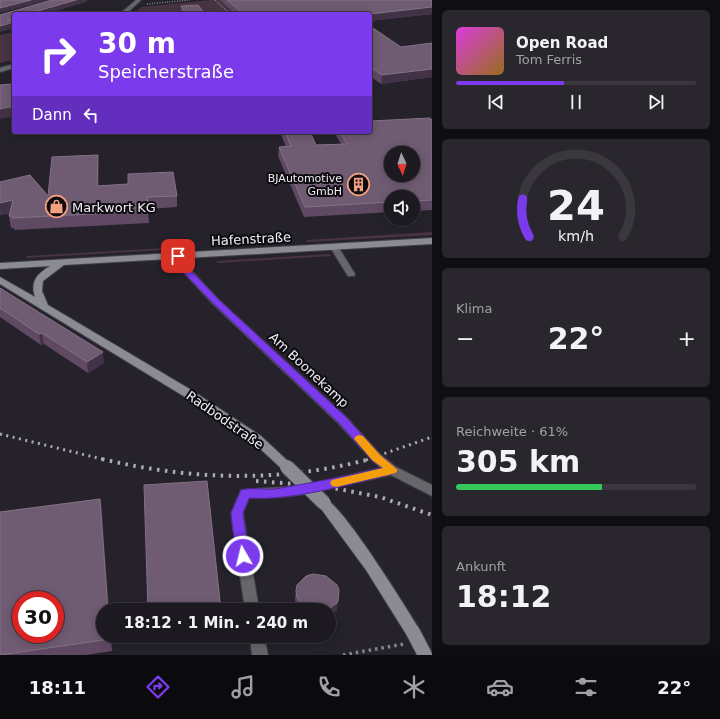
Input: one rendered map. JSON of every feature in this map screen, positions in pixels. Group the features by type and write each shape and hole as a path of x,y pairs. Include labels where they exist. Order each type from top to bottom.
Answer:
{"main road":[{"name":"Hafenstraße","path":"0,266 432,241"},
{"path":"44,306 37,291 37,282 44,274 61,263"},
{"name":"Radbodstraße","path":"0,280 189,394 257,440 324,503 338,519 380,577 411,637 425,655"}],"street":[{"path":"125,12 139,0"},
{"path":"0,70 12,67"},
{"name":"Am Boonekamp","path":"178,256 187,271 216,302 342,420 376,457 392,470 432,491"},
{"path":"251,603 237,513 246,493 265,495 322,486 392,470"},
{"path":"259,643 260,655"}],"lane":[{"path":"334,247 351,274"}],"path":[{"path":"134,5 190,0"},
{"path":"215,0 228,12"},
{"path":"344,655 411,637"}],"shaded area":[{"path":"210,0 390,0 277,12 135,12 142,7"},
{"path":"12,32 12,60 0,63 0,35"},
{"path":"432,232 432,235 308,242 306,240"},
{"path":"181,247 181,249 26,258 27,256"},
{"path":"329,254 332,256 217,263 217,261"}],"building":[{"path":"0,0 31,0 0,8"},
{"path":"52,0 76,0 34,12 12,12 12,19 7,20 12,21 12,23 0,26 0,15"},
{"path":"227,0 432,0 432,7 372,14 372,12 241,12"},
{"path":"198,5 203,12 185,12 181,6"},
{"path":"372,27 401,47 432,43 432,69 382,75 372,68"},
{"path":"12,84 12,106 0,109 0,85"},
{"path":"430,118 432,120 432,200 420,201 420,190 384,190 384,202 305,207 279,147 291,146 286,134 311,134 316,145 347,144 341,134 372,134 372,121"},
{"path":"98,155 97,186 128,184 128,174 173,172 177,196 147,197 149,211 12,218 13,216 9,216 13,200 0,203 0,182 30,175 48,196 52,157"},
{"path":"0,288 103,352 87,362 42,333 39,334 0,308"},
{"path":"207,481 220,603 148,603 144,485"},
{"path":"100,499 107,603 96,603 96,641 0,655 0,512"},
{"path":"313,574 326,576 337,585 339,590 338,602 336,604 301,603 297,597 297,585 306,576"}],"railway":[{"path":"0,434 106,460"},
{"path":"366,460 432,437"},
{"path":"102,459 168,471 202,475 236,476 303,472 337,467 366,460"},
{"path":"256,481 322,486 380,497 432,515"}],"slow traffic":[{"path":"336,483 392,470 376,457 359,439"}],"place":[{"name":"BJAutomotive GmbH","path":"358,184"},
{"name":"Markwort KG","path":"57,207"}],"route":[{"path":"178,256 187,271 216,302 342,420 376,457 392,470 322,486 265,495 246,493 237,513 243,556"}]}
